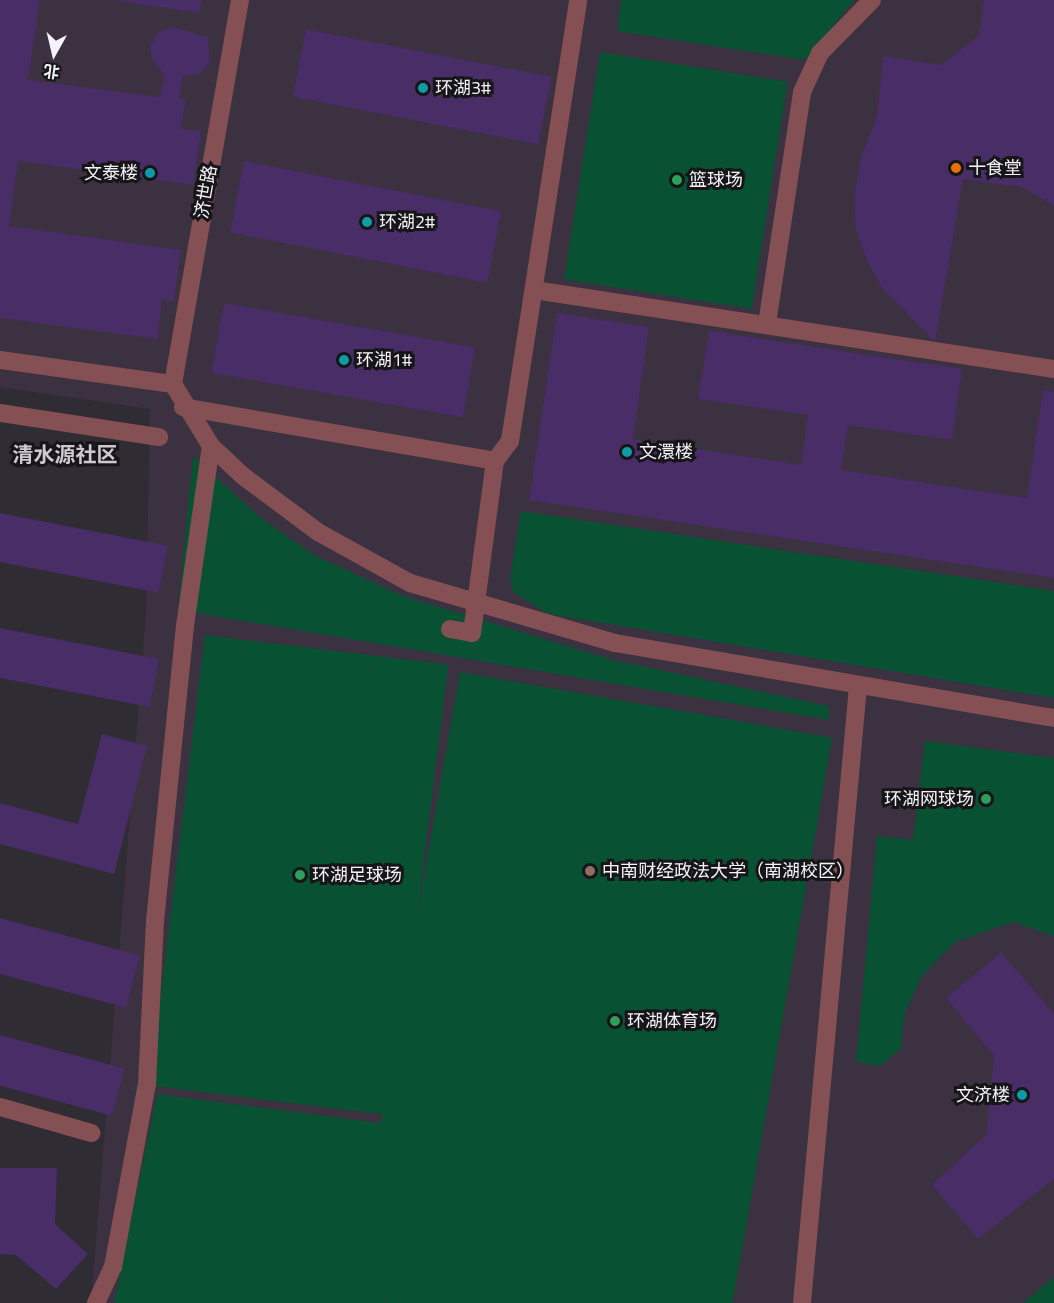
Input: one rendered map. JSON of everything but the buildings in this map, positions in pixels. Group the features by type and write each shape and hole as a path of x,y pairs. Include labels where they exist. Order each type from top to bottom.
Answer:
{"street":[{"name":"济世路","path":"173,384 240,0"},
{"path":"450,629 472,633 495,461 510,441 578,0"},
{"path":"767,324 802,92 820,53 872,0"},
{"path":"534,290 1054,369"},
{"path":"0,360 173,384 183,408 211,446 318,532 410,583 474,606 615,643 858,687 1054,718"},
{"path":"183,408 495,461"},
{"path":"0,414 159,437"},
{"path":"96,1303 113,1268 147,1084 156,921 179,685 211,446"},
{"path":"802,1303 858,687"},
{"path":"0,1107 91,1133"}],"shaded area":[{"name":"中南财经政法大学（南湖校区）","path":"0,0 1054,0 1054,1303 91,1303 146,614 150,409 0,387"}],"green space":[{"path":"621,0 854,0 805,60 617,31"},
{"name":"篮球场","path":"600,52 788,82 752,309 564,279"},
{"path":"193,456 262,519 314,555 403,596 613,660 829,706 829,720 178,610"},
{"path":"521,511 1054,591 1054,698 548,614 513,592 510,578"},
{"name":"环湖足球场","path":"205,635 448,665 393,1115 150,1086"},
{"name":"环湖体育场","path":"460,672 832,738 733,1303 388,1303 350,1296"},
{"path":"925,741 1054,758 1054,936 1013,922 955,942 921,977 904,1015 901,1049 880,1066 856,1062 877,836 913,840"},
{"path":"157,1094 402,1126 384,1303 114,1303"},
{"path":"1054,1277 1054,1303 1023,1303"}],"place":[{"name":"环湖3#","path":"423,88"},
{"name":"十食堂","path":"956,168"},
{"name":"文泰楼","path":"150,173"},
{"name":"篮球场","path":"677,180"},
{"name":"环湖2#","path":"367,222"},
{"name":"环湖1#","path":"344,360"},
{"name":"文澴楼","path":"627,452"},
{"name":"环湖网球场","path":"986,799"},
{"name":"中南财经政法大学（南湖校区）","path":"590,871"},
{"name":"环湖足球场","path":"300,875"},
{"name":"环湖体育场","path":"615,1021"},
{"name":"文济楼","path":"1022,1095"}],"district":[{"name":"清水源社区","path":"65,454"}]}
